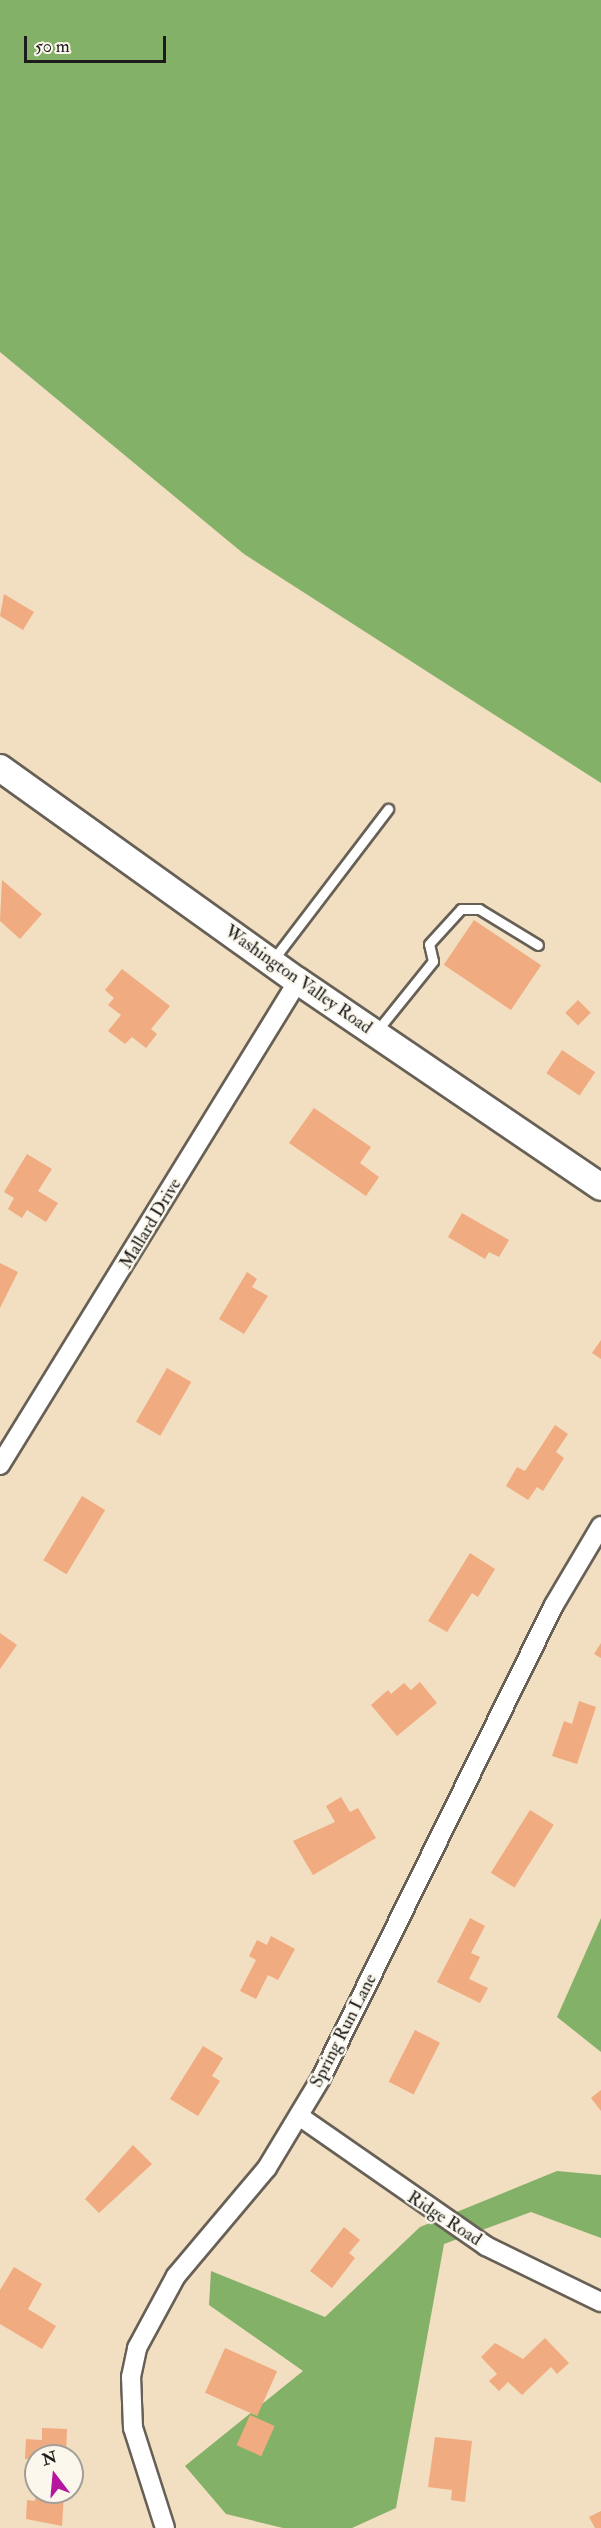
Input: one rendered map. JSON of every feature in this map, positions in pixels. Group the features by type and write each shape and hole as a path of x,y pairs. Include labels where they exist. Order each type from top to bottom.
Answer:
{"street":[{"name":"Washington Valley Road","path":"0,768 298,981 601,1187"},
{"name":"Mallard Drive","path":"0,1465 298,981"},
{"name":"Spring Run Lane","path":"165,2528 133,2428 131,2377 137,2348 176,2276 267,2168 299,2116 554,1605 601,1526"},
{"name":"Ridge Road","path":"299,2116 486,2246 601,2302"}],"lane":[{"path":"272,962 388,809"},
{"path":"375,1034 434,961 429,944 461,909 479,909 538,945"}],"green space":[{"path":"0,0 601,0 601,783 244,554 0,352"},
{"path":"601,1918 601,2052 557,2017"},
{"path":"557,2171 601,2175 601,2238 531,2212 444,2244 396,2508 352,2528 283,2528 226,2514 185,2466 303,2371 209,2305 211,2271 325,2317 420,2227"}],"building":[{"path":"4,594 34,612 23,630 0,616"},
{"path":"2,880 42,914 20,939 0,921"},
{"path":"474,920 541,965 511,1010 444,965"},
{"path":"122,969 170,1006 151,1029 157,1034 146,1048 132,1037 125,1044 108,1031 121,1015 108,1005 114,998 105,990"},
{"path":"578,1000 591,1013 578,1025 565,1013"},
{"path":"562,1050 595,1072 580,1096 546,1073"},
{"path":"314,1108 371,1147 360,1163 379,1177 366,1196 289,1143"},
{"path":"27,1154 52,1169 38,1191 58,1203 46,1222 27,1210 22,1218 8,1209 14,1198 4,1192"},
{"path":"462,1213 509,1240 499,1257 489,1252 485,1259 448,1237"},
{"path":"0,1263 18,1272 0,1308"},
{"path":"247,1272 257,1279 252,1287 268,1296 244,1334 219,1319"},
{"path":"601,1340 601,1359 592,1353"},
{"path":"167,1368 191,1382 160,1436 136,1422"},
{"path":"555,1425 568,1434 556,1452 564,1458 543,1491 537,1487 528,1500 506,1486 517,1467 525,1471"},
{"path":"82,1496 105,1510 67,1574 43,1560"},
{"path":"470,1553 495,1569 478,1597 472,1593 447,1632 428,1621"},
{"path":"0,1633 17,1645 0,1669"},
{"path":"601,1643 601,1658 594,1654"},
{"path":"420,1682 437,1703 397,1736 371,1705 388,1690 391,1694 404,1683 411,1690"},
{"path":"579,1701 596,1707 577,1764 552,1756 564,1721 572,1724"},
{"path":"341,1797 350,1812 358,1808 376,1838 313,1875 293,1841 335,1822 326,1806"},
{"path":"530,1810 554,1825 515,1888 491,1873"},
{"path":"470,1918 485,1926 471,1953 480,1957 469,1979 488,1988 480,2003 437,1982"},
{"path":"271,1936 295,1949 278,1980 268,1975 256,1999 240,1991 256,1960 249,1956 257,1940 267,1945"},
{"path":"415,2030 440,2043 414,2094 389,2082"},
{"path":"203,2046 223,2058 212,2076 220,2081 198,2116 170,2099"},
{"path":"601,2090 601,2111 591,2098"},
{"path":"133,2145 152,2164 99,2213 85,2199"},
{"path":"344,2227 360,2240 349,2253 355,2258 332,2288 310,2271"},
{"path":"14,2267 42,2284 28,2309 56,2326 42,2349 0,2324 0,2290"},
{"path":"545,2338 569,2363 557,2374 551,2367 522,2395 508,2382 499,2391 489,2381 497,2374 481,2357 495,2343 523,2359"},
{"path":"225,2348 277,2371 257,2416 205,2393"},
{"path":"250,2415 275,2426 261,2456 237,2445"},
{"path":"42,2428 67,2429 66,2444 26,2444 26,2439 42,2440"},
{"path":"435,2437 472,2441 465,2502 451,2500 452,2490 428,2487"},
{"path":"27,2504 63,2504 62,2526 26,2519"},
{"path":"601,2511 601,2528 595,2528 589,2517"}]}
